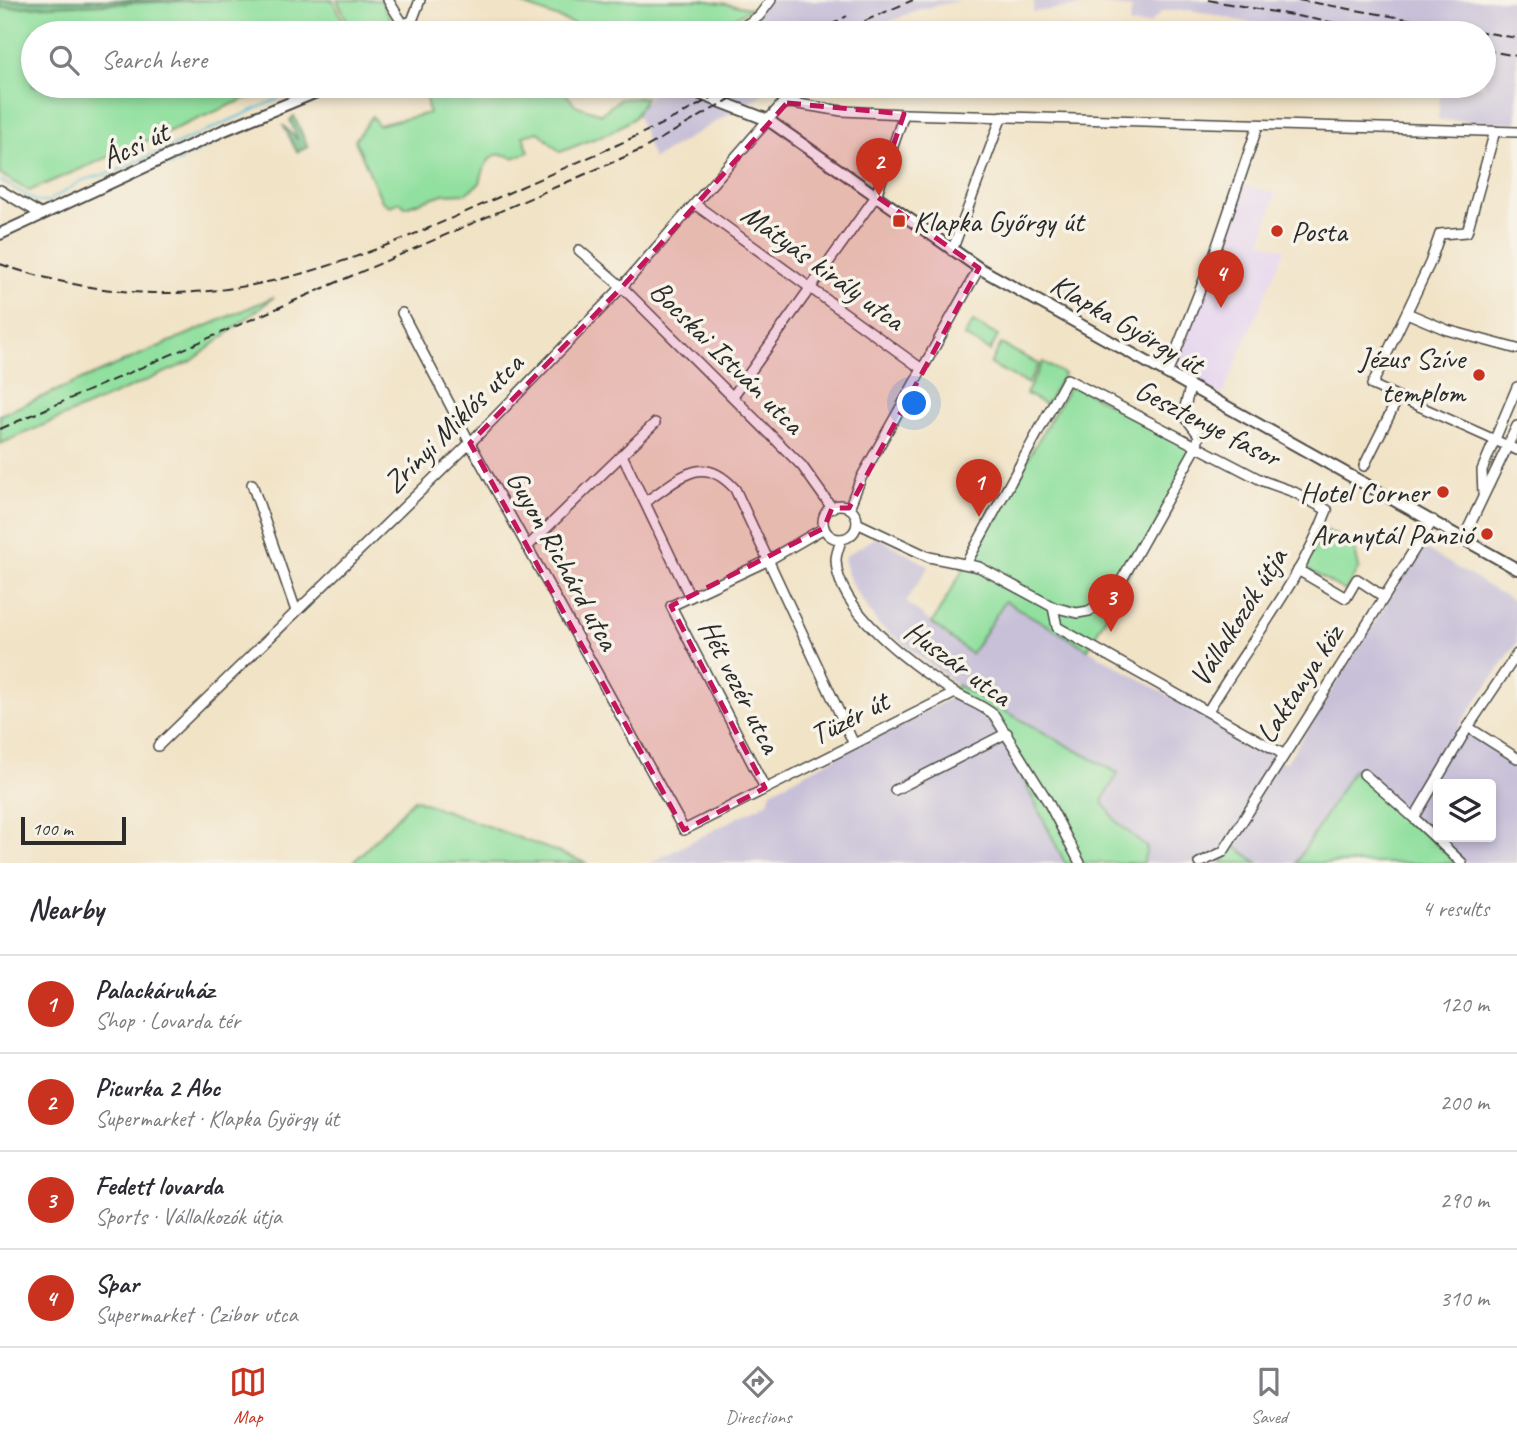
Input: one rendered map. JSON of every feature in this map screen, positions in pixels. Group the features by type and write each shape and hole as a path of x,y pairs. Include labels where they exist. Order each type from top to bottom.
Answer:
{"main road":[{"name":"Ácsi út","path":"0,234 222,131 302,98"},
{"name":"Klapka György út","path":"714,98 768,120 979,268 1517,569"}],"street":[{"path":"388,0 400,21"},
{"path":"412,21 420,0"},
{"path":"751,21 759,16 771,0"},
{"path":"768,120 787,103 842,111 904,114 1517,132"},
{"path":"733,396 876,196 904,114"},
{"path":"952,251 1002,116"},
{"name":"Zrínyi Miklós utca","path":"158,746 470,443 622,287 768,120"},
{"path":"1167,374 1215,251 1258,125"},
{"path":"1495,131 1467,232 1440,234 1407,313 1372,385 1513,447"},
{"path":"0,190 43,215"},
{"name":"Mátyás király utca","path":"696,205 922,369"},
{"name":"Bocskai István utca","path":"579,250 622,287 802,466 832,508"},
{"path":"979,268 861,478 849,508 857,523 929,557 946,563 967,562 1053,607 1077,613 1089,611 1115,592 1198,446 1199,435 1183,414 1190,388"},
{"name":"Guyon Richárd utca","path":"402,313 470,443 684,830"},
{"path":"1407,313 1447,330 1517,349"},
{"name":"Gesztenye fasor","path":"967,562 1067,379 1263,481 1294,492 1327,510"},
{"path":"1483,494 1482,470 1517,387"},
{"path":"1364,466 1398,398"},
{"path":"527,547 623,457 655,423"},
{"path":"1464,537 1483,494 1492,484 1513,447 1517,426"},
{"name":"Hét vezér utca","path":"623,457 690,597 671,606 765,788"},
{"path":"645,502 698,469 710,470 723,477 735,489 853,742"},
{"path":"252,484 296,611"},
{"path":"849,508 832,508 825,516 824,528 831,536 841,539 854,532 857,523"},
{"name":"Vállalkozók útja","path":"1208,711 1242,654 1265,628 1298,570 1327,510"},
{"name":"Laktanya köz","path":"1199,863 1223,852 1433,520"},
{"path":"690,597 767,561 824,528"},
{"name":"Huszár utca","path":"841,539 836,558 838,572 864,618 887,642 955,693 984,706 1007,733 1080,863"},
{"path":"1298,570 1346,597 1357,579 1384,597"},
{"name":"Vállalkozók útja","path":"1053,607 1057,627 1283,754"},
{"path":"1414,818 1468,727 1517,654"},
{"name":"Tüzér út","path":"684,830 853,742 955,693"},
{"path":"1468,727 1517,758"},
{"path":"895,790 1007,733"},
{"path":"1364,774 1462,863"}],"highlighted area":[{"path":"787,103 904,114 876,196 979,268 849,508 832,508 824,528 671,606 765,788 684,830 470,443 622,287"}],"shaded area":[{"path":"760,0 961,0 917,10 891,21 742,21 751,16"},
{"path":"1034,0 1517,0 1517,123 1438,120 1440,98 1496,98 1496,21 1241,21 1191,10 1163,11 1152,21 1130,21 1132,8 1096,4 1033,12"},
{"path":"648,98 756,98 653,159 636,112"},
{"path":"1244,185 1276,193 1261,242 1285,249 1222,396 1174,372"},
{"path":"877,537 929,566 906,602 970,654 1004,601 1286,763 1422,547 1517,603 1517,643 1459,726 1517,765 1517,863 1456,863 1354,770 1296,863 1258,863 1233,845 1222,863 1143,863 1147,848 1116,821 1102,801 1118,773 957,685 878,624 852,585 844,563 845,556"},
{"path":"951,698 978,706 1006,745 1065,863 650,863 768,802 771,791"}],"green space":[{"path":"0,0 333,0 343,21 21,21 21,98 247,98 29,191 0,174"},
{"path":"0,0 210,0 0,8"},
{"path":"337,0 381,0 392,21 347,21"},
{"path":"511,0 703,0 751,8 730,21 566,21"},
{"path":"426,98 570,98 575,105 601,114 620,99 645,98 634,118 611,132 560,152 539,132 523,136 529,152 513,158 505,155 494,156 486,164 480,183 466,193 443,194 405,207 400,202 390,206 382,201 355,140 372,116 378,125 429,113"},
{"path":"294,116 308,147 297,152 283,125 298,140 290,120"},
{"path":"274,297 192,361 0,444 0,415"},
{"path":"973,322 998,336 990,351 964,336"},
{"path":"1001,344 1039,364 1028,384 990,364"},
{"path":"1043,362 1064,374 1046,405 1026,394"},
{"path":"1071,384 1197,450 1088,649 1005,601 971,654 932,623"},
{"path":"1326,530 1354,545 1359,568 1345,591 1304,567"},
{"path":"957,685 1118,773 1102,801 1116,821 1147,848 1143,863 1065,863 1006,745 978,706 951,698"},
{"path":"1354,769 1408,815 1456,863 1296,863"},
{"path":"414,799 587,863 353,863"},
{"path":"1233,845 1258,863 1222,863"}],"waterway":[{"path":"0,180 38,202 47,202 83,180 114,172 278,99"},
{"path":"231,136 280,113"},
{"path":"203,149 220,141"},
{"path":"189,156 198,152"},
{"path":"170,166 183,160"}],"railway":[{"path":"865,21 913,0"},
{"path":"1208,0 1324,21"},
{"path":"1298,0 1419,21"},
{"path":"838,21 847,16"},
{"path":"1496,34 1517,38"},
{"path":"1496,52 1517,56"},
{"path":"0,264 74,284 143,293 209,291 272,281 335,264 399,241 658,126 710,98"},
{"path":"0,429 643,149 732,98"}],"place":[{"name":"Picurka 2 Abc","path":"879,196"},
{"name":"Klapka Győrgy út","path":"899,221"},
{"name":"Posta","path":"1277,231"},
{"name":"Spar","path":"1221,308"},
{"name":"Jézus Szíve templom","path":"1479,375"},
{"name":"Hotel Corner","path":"1443,492"},
{"name":"Palackáruház","path":"979,517"},
{"name":"Aranytál Panzió","path":"1487,534"},
{"name":"Fedett lovarda","path":"1111,632"}]}
